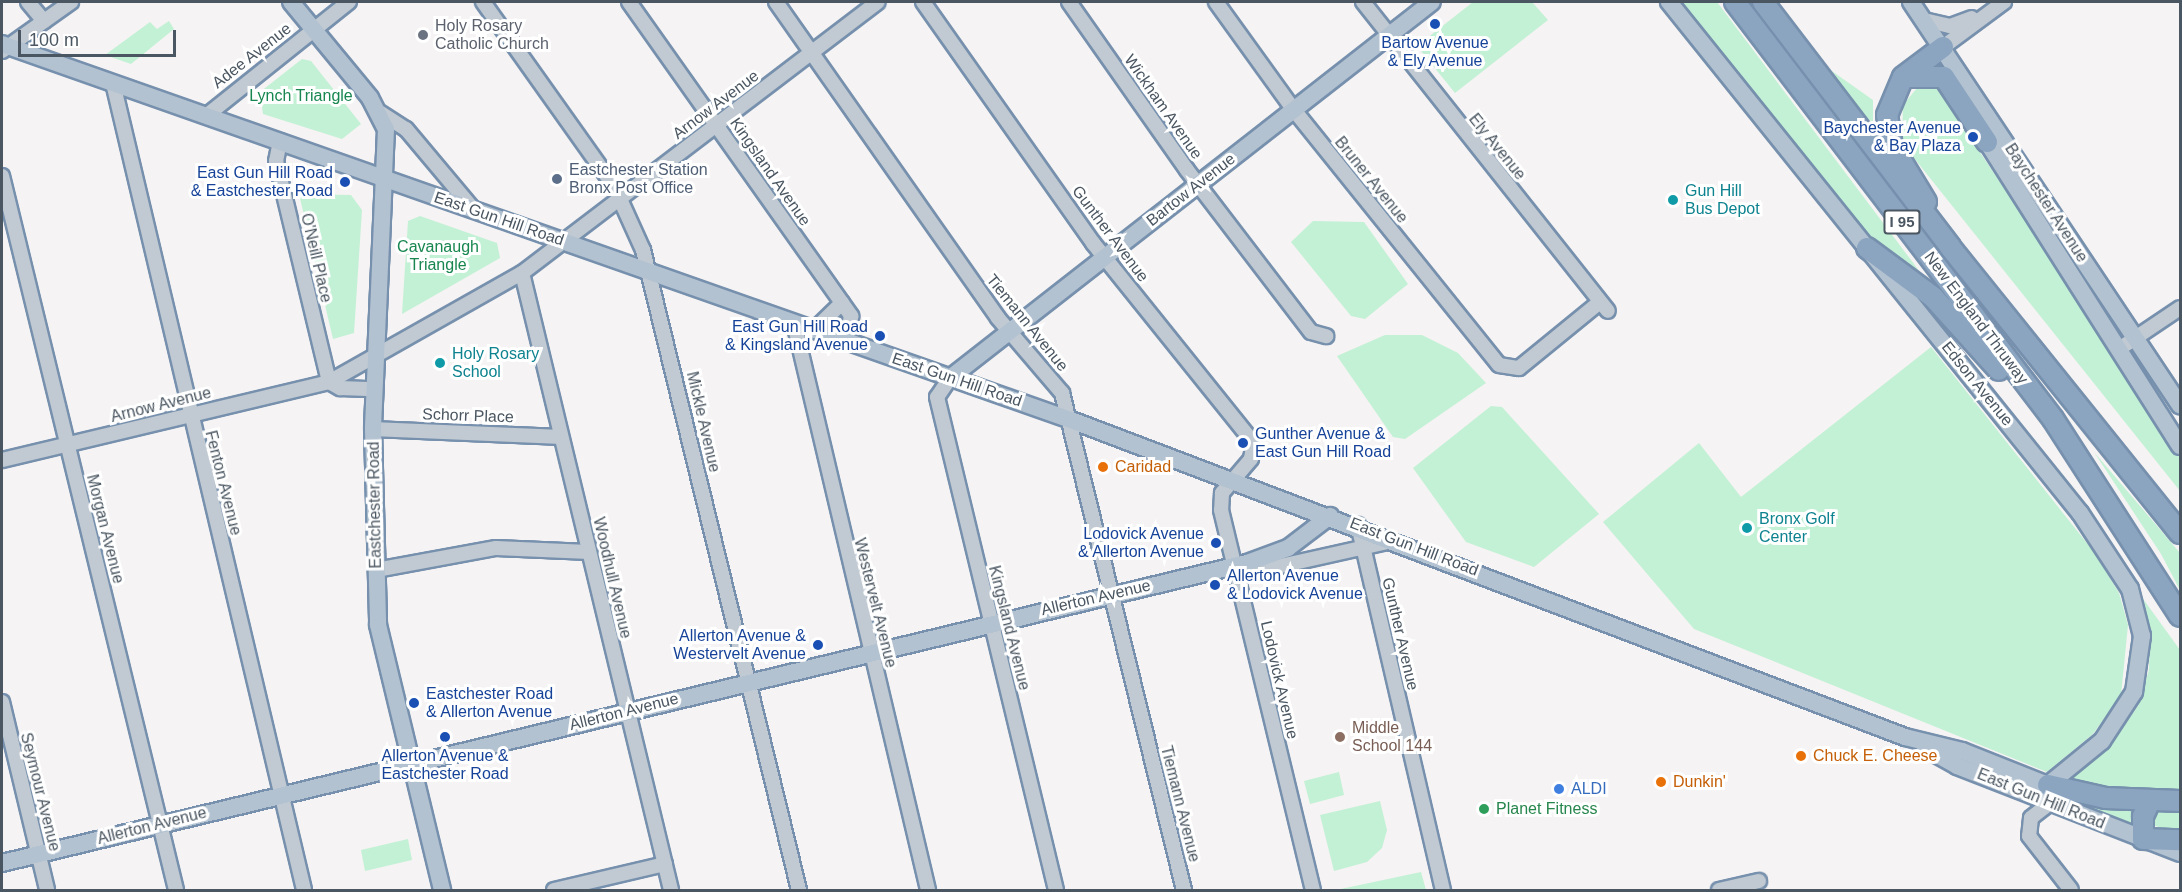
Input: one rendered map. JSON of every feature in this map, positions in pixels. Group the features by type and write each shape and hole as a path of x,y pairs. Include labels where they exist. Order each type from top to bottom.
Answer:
{"highway":[{"name":"New England Thruway","path":"1735,2 2070,443 2181,616"},
{"name":"New England Thruway","path":"1762,2 1950,247 2181,533"},
{"path":"1943,46 1903,77 1888,106 1889,138 1950,247"},
{"path":"1903,77 1944,77 1987,142"},
{"path":"1867,248 1933,297 2036,415 2070,443"},
{"path":"2049,794 2181,801"},
{"path":"2150,801 2143,816 2143,839 2181,840"}],"main road":[{"name":"Eastchester Road","path":"291,2 381,113 387,140 373,429 378,626 442,891"},
{"name":"Bartow Avenue","path":"950,378 1432,2"},
{"name":"Edson Avenue","path":"1669,2 2094,532 2137,610 2141,656 2127,707 2102,741 2049,794"},
{"name":"Baychester Avenue","path":"1911,2 1943,46 2181,405"},
{"name":"East Gun Hill Road","path":"4,47 280,141 1071,420 1358,525 1905,737 1962,751 2143,839 2181,853"},
{"name":"Baychester Avenue","path":"1987,142 2181,446"},
{"name":"Allerton Avenue","path":"2,863 1112,593 1241,565 1288,548 1330,516"}],"street":[{"path":"28,2 44,21"},
{"path":"4,47 71,2"},
{"name":"Adee Avenue","path":"206,116 349,2"},
{"name":"Mickle Avenue","path":"483,2 621,200 649,272 799,891"},
{"name":"Kingsland Avenue","path":"629,2 851,316 846,341"},
{"name":"Tiemann Avenue","path":"776,2 1011,332 1062,393 1071,420 1184,891"},
{"name":"Arnow Avenue","path":"2,460 329,382 375,352 522,273 621,200 878,2"},
{"name":"Gunther Avenue","path":"923,2 1105,258 1254,443 1253,456 1232,479"},
{"name":"Wickham Avenue","path":"1069,2 1199,184 1311,332 1326,336"},
{"name":"Bruner Avenue","path":"1216,2 1294,110 1499,365 1510,370"},
{"name":"Ely Avenue","path":"1363,2 1604,307 1519,368 1510,370"},
{"path":"1943,46 2004,2"},
{"path":"1924,20 1950,26 1991,10"},
{"name":"Fenton Avenue","path":"113,83 189,415 304,891"},
{"name":"Eastchester Road","path":"381,113 406,129 474,210"},
{"name":"O'Neill Place","path":"280,141 276,161 329,382"},
{"name":"Morgan Avenue","path":"2,177 176,891"},
{"name":"Woodhull Avenue","path":"522,273 671,891"},
{"path":"814,330 842,303"},
{"path":"2119,349 2181,308"},
{"name":"Westervelt Avenue","path":"794,323 870,653 928,891"},
{"name":"Kingsland Avenue","path":"950,378 937,397 1056,891"},
{"name":"Arnow Avenue","path":"329,382 340,388 374,389"},
{"name":"Schorr Place","path":"373,429 561,437"},
{"name":"Lodovick Avenue","path":"1232,479 1221,502 1241,565 1313,891"},
{"name":"Gunther Avenue","path":"1358,525 1443,891"},
{"name":"Allerton Avenue","path":"1241,565 1276,567 1396,540"},
{"path":"376,570 496,548 589,552"},
{"name":"Seymour Avenue","path":"2,702 47,891"},
{"path":"2049,794 2031,818 2029,836 2071,891"},
{"path":"554,891 664,864"},
{"path":"1719,891 1759,882"}],"green space":[{"path":"1473,2 1532,2 1548,20 1455,93 1417,46"},
{"path":"1679,2 1717,2 1920,272 1916,276 1872,241"},
{"path":"169,21 174,29 131,64 105,55 150,22 157,29"},
{"name":"Lynch Triangle","path":"302,59 311,61 361,124 342,139 263,114 260,92"},
{"path":"1829,69 1873,100 1873,122 1866,118"},
{"path":"1933,82 2180,451 2180,491 1902,143 1903,105 1917,88"},
{"path":"299,194 351,195 362,210 354,333 333,339"},
{"name":"Cavanaugh Triangle","path":"420,216 497,243 500,258 402,314 408,221"},
{"path":"1313,221 1364,222 1408,284 1365,319 1351,316 1291,242"},
{"path":"1385,335 1422,335 1458,353 1486,383 1405,439 1393,437 1337,356"},
{"path":"1931,347 2094,552 2119,593 2128,625 2121,695 2093,734 2047,772 1694,629 1603,522 1699,443 1741,497"},
{"path":"1491,406 1502,407 1599,514 1534,567 1466,542 1413,468"},
{"path":"2094,452 2180,553 2180,590 2161,554"},
{"path":"2141,596 2180,650 2180,794 2092,790 2068,778 2117,736 2138,706 2149,670 2150,634"},
{"path":"1339,772 1344,795 1310,804 1304,781"},
{"path":"1380,801 1387,830 1382,848 1367,862 1334,871 1320,815"},
{"path":"2071,801 2132,809 2135,828 2070,803"},
{"path":"2180,811 2180,833 2152,825 2156,812"},
{"path":"408,839 412,860 365,871 361,850"},
{"path":"1421,872 1426,890 1336,890"}],"place":[{"name":"Bartow Avenue & Ely Avenue","path":"1435,24"},
{"name":"Holy Rosary Catholic Church","path":"423,35"},
{"name":"Baychester Avenue & Bay Plaza","path":"1973,137"},
{"name":"Eastchester Station Bronx Post Office","path":"557,179"},
{"name":"East Gun Hill Road & Eastchester Road","path":"345,182"},
{"name":"Gun Hill Bus Depot","path":"1673,200"},
{"name":"East Gun Hill Road & Kingsland Avenue","path":"880,336"},
{"name":"Holy Rosary School","path":"440,363"},
{"name":"Gunther Avenue & East Gun Hill Road","path":"1243,443"},
{"name":"Caridad","path":"1103,467"},
{"name":"Bronx Golf Center","path":"1747,528"},
{"name":"Lodovick Avenue & Allerton Avenue","path":"1216,543"},
{"name":"Allerton Avenue & Lodovick Avenue","path":"1215,585"},
{"name":"Allerton Avenue & Westervelt Avenue","path":"818,645"},
{"name":"Eastchester Road & Allerton Avenue","path":"414,703"},
{"name":"Allerton Avenue & Eastchester Road","path":"445,737"},
{"name":"Middle School 144","path":"1340,737"},
{"name":"Chuck E. Cheese","path":"1801,756"},
{"name":"Dunkin'","path":"1661,782"},
{"name":"ALDI","path":"1559,789"},
{"name":"Planet Fitness","path":"1484,809"}]}
